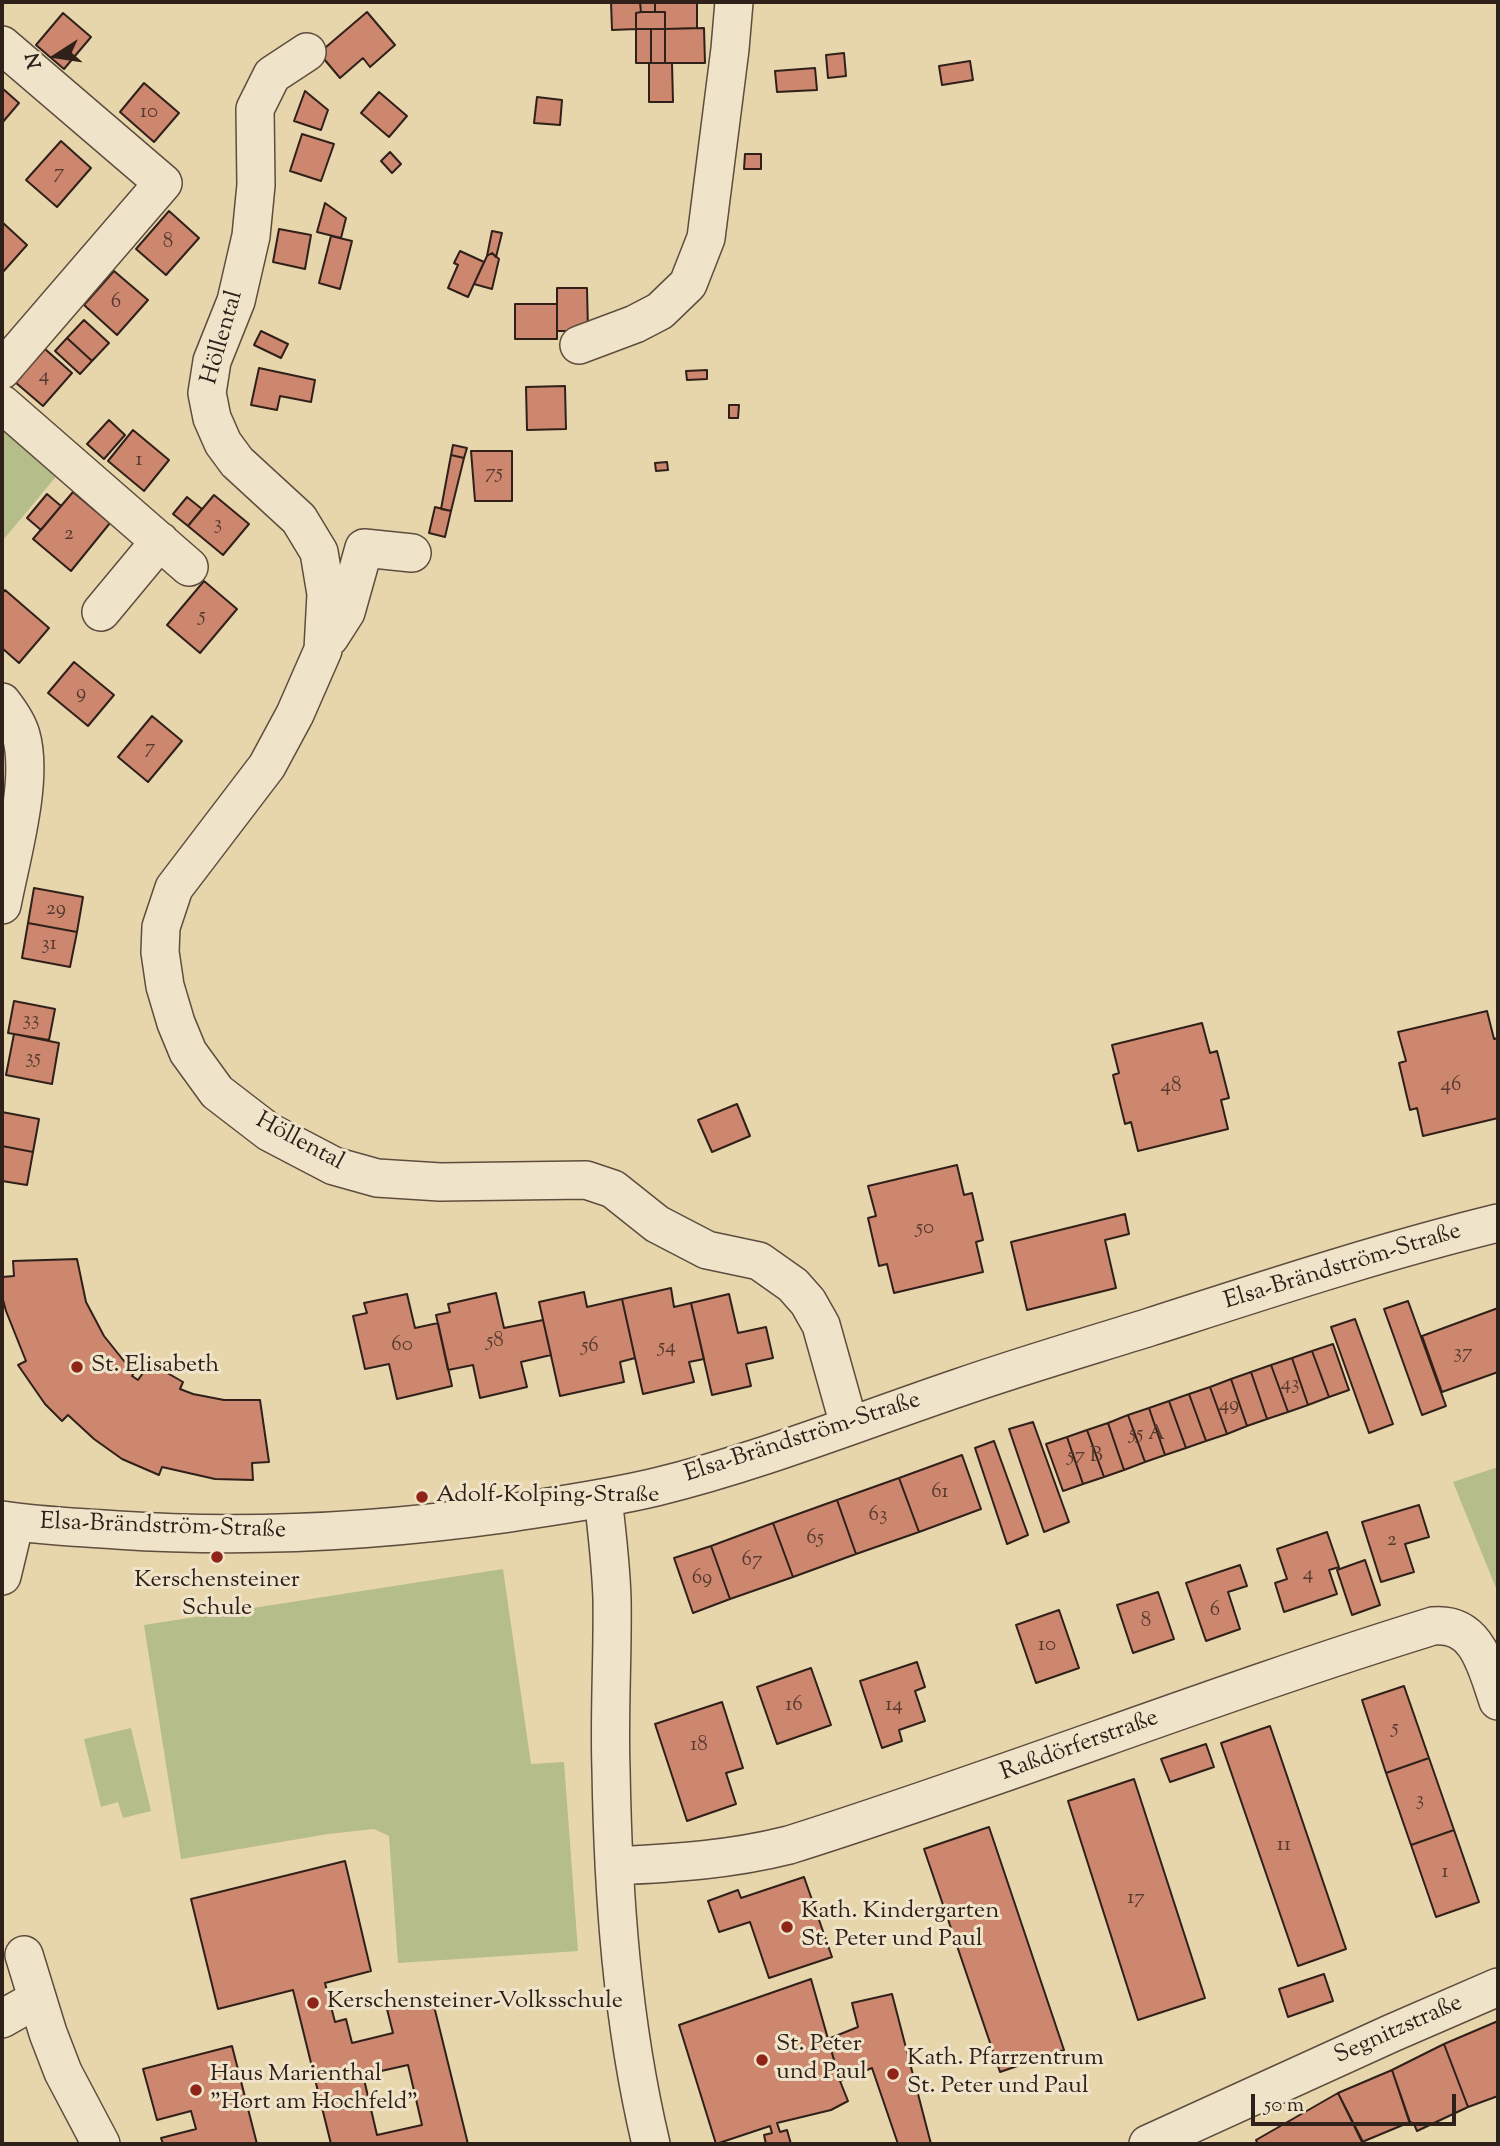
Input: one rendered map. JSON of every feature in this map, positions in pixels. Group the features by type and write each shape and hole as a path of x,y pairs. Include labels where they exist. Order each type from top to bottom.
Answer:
{"street":[{"path":"579,345 635,324 660,311 688,284 706,238 734,2"},
{"path":"2,45 163,183 2,370"},
{"name":"Höllental","path":"307,52 272,75 255,108 256,184 251,236 236,301 212,361 207,393 212,418 222,443 237,462 299,519 319,552 326,594 323,650"},
{"path":"2,404 189,567"},
{"path":"101,612 160,541"},
{"name":"Höllental","path":"412,553 364,548 346,612 323,650 295,714 267,766 174,888 164,915 160,952 165,986 188,1052 217,1092 269,1132 334,1166 377,1178 428,1181 586,1180 613,1189 657,1224 707,1250 759,1261 793,1285 815,1314 821,1325 849,1425"},
{"path":"2,702 21,734 24,768 22,801 2,905"},
{"name":"Elsa-Brändström-Straße","path":"8,1521 153,1533 283,1534 428,1524 603,1498 657,1487 751,1459 980,1380 1310,1275 1498,1223"},
{"path":"603,1498 610,1550 612,1600 611,1767 614,1866 628,2018 638,2092 651,2144"},
{"path":"2,1576 8,1521"},
{"name":"Raßdörferstraße","path":"614,1866 702,1862 747,1856 789,1845 1039,1762 1200,1703 1433,1626 1448,1625 1466,1633 1477,1648 1498,1701"},
{"path":"24,1955 62,2072 101,2144"},
{"name":"Segnitzstraße","path":"1148,2144 1498,1987"},
{"path":"2,2020 37,1999"}],"green space":[{"path":"2,425 59,473 4,539 2,538"},
{"path":"1498,1467 1498,1593 1453,1482"},
{"path":"503,1569 531,1764 564,1762 578,1951 398,1963 389,1836 374,1829 328,1834 181,1859 144,1625"},
{"path":"131,1728 151,1811 123,1818 118,1802 101,1807 84,1739"}],"building":[{"path":"611,2 640,2 641,12 636,13 636,29 612,30"},
{"path":"640,2 655,2 655,12 641,12"},
{"path":"655,2 697,2 697,28 665,29 665,12 655,12"},
{"path":"367,12 395,45 370,67 363,58 340,78 319,53"},
{"path":"665,12 665,29 636,29 636,13"},
{"path":"63,13 91,37 64,69 36,45"},
{"path":"704,28 705,63 665,63 665,29"},
{"path":"636,29 651,29 651,63 636,63"},
{"path":"651,29 665,29 665,63 651,63"},
{"path":"844,53 846,76 828,78 826,55"},
{"path":"970,61 973,80 942,85 939,66"},
{"path":"649,63 672,63 673,102 649,102"},
{"path":"815,68 817,90 777,92 775,71"},
{"path":"144,83 179,113 154,142 120,112"},
{"path":"2,88 19,103 2,123"},
{"path":"305,91 328,110 321,130 294,121"},
{"path":"379,92 407,116 389,137 361,113"},
{"path":"537,97 562,100 560,125 534,123"},
{"path":"302,134 334,144 321,181 290,171"},
{"path":"61,141 91,168 57,207 26,180"},
{"path":"390,152 401,164 392,173 381,161"},
{"path":"745,154 761,154 761,169 744,169"},
{"path":"325,203 346,218 341,238 317,232"},
{"path":"169,211 199,238 166,275 136,249"},
{"path":"2,222 27,245 2,273"},
{"path":"279,229 311,235 305,269 273,262"},
{"path":"492,231 502,233 496,257 492,253 487,256"},
{"path":"331,236 352,241 340,289 319,283"},
{"path":"460,251 484,262 468,297 448,288 458,265 454,263"},
{"path":"492,253 499,259 492,289 474,284 487,256"},
{"path":"114,271 148,300 117,335 84,305"},
{"path":"557,288 587,288 588,331 557,331"},
{"path":"515,304 557,304 557,339 515,339"},
{"path":"84,320 109,343 92,361 67,338"},
{"path":"261,331 288,344 281,358 254,345"},
{"path":"67,338 92,361 80,374 55,351"},
{"path":"45,349 72,373 43,406 15,382"},
{"path":"259,368 315,380 311,402 280,396 277,410 251,405"},
{"path":"707,370 707,379 687,380 686,371"},
{"path":"565,386 566,429 527,430 526,387"},
{"path":"729,405 739,405 738,418 729,418"},
{"path":"109,420 125,435 104,459 87,444"},
{"path":"133,430 169,460 144,491 108,461"},
{"path":"453,445 467,448 464,458 451,455"},
{"path":"471,451 512,451 512,501 475,501"},
{"path":"451,455 464,458 451,511 441,509"},
{"path":"667,462 668,470 656,471 655,463"},
{"path":"73,492 110,523 71,571 33,539"},
{"path":"47,494 61,506 41,530 27,518"},
{"path":"214,495 249,524 223,555 188,526"},
{"path":"187,497 202,509 188,526 173,514"},
{"path":"435,507 451,511 445,537 429,533"},
{"path":"204,581 237,609 200,653 167,625"},
{"path":"5,590 49,628 19,663 2,648 2,594"},
{"path":"74,662 114,695 88,726 48,693"},
{"path":"152,716 182,741 148,782 118,757"},
{"path":"34,888 83,897 77,932 28,923"},
{"path":"28,923 77,932 70,967 22,958"},
{"path":"14,1001 55,1009 49,1040 8,1033"},
{"path":"1487,1011 1494,1039 1498,1038 1498,1118 1423,1136 1417,1108 1410,1110 1399,1063 1406,1061 1398,1032"},
{"path":"1202,1023 1210,1053 1217,1051 1229,1098 1221,1100 1228,1129 1138,1151 1131,1122 1125,1124 1113,1075 1119,1073 1112,1045"},
{"path":"14,1034 59,1043 52,1084 6,1075"},
{"path":"737,1104 750,1136 712,1152 698,1120"},
{"path":"2,1112 39,1119 33,1152 2,1146"},
{"path":"2,1146 33,1152 27,1185 2,1181"},
{"path":"957,1165 964,1195 972,1193 983,1240 976,1242 983,1272 894,1293 887,1264 879,1266 868,1218 876,1216 868,1186"},
{"path":"1125,1214 1129,1234 1105,1240 1116,1288 1027,1310 1011,1242"},
{"name":"St. Elisabeth","path":"77,1259 86,1302 104,1336 124,1361 136,1370 132,1376 138,1380 150,1363 183,1382 180,1389 193,1394 224,1400 260,1400 269,1462 252,1463 253,1480 215,1479 162,1467 159,1475 122,1459 94,1439 68,1415 62,1421 45,1404 18,1365 26,1361 6,1311 2,1296 2,1277 14,1276 13,1261"},
{"path":"671,1288 674,1307 691,1303 704,1359 689,1362 694,1382 643,1394 622,1299"},
{"path":"584,1292 587,1307 622,1299 635,1358 620,1362 624,1382 560,1396 539,1302"},
{"path":"496,1293 504,1328 543,1320 551,1355 521,1362 527,1387 480,1398 473,1365 448,1370 436,1315 450,1312 448,1304"},
{"path":"407,1294 415,1328 438,1323 452,1386 397,1399 389,1364 365,1369 353,1316 367,1313 364,1303"},
{"path":"729,1294 738,1333 766,1327 773,1358 746,1364 751,1386 712,1395 691,1303"},
{"path":"1408,1301 1446,1406 1422,1415 1384,1309"},
{"path":"1498,1308 1498,1372 1442,1392 1422,1336"},
{"path":"1355,1319 1393,1424 1369,1433 1331,1327"},
{"path":"1333,1344 1349,1390 1329,1397 1312,1351"},
{"path":"1312,1351 1329,1397 1308,1405 1292,1358"},
{"path":"1292,1358 1308,1405 1288,1412 1271,1365"},
{"path":"1271,1365 1288,1412 1267,1419 1251,1372"},
{"path":"1251,1372 1267,1419 1247,1426 1231,1379"},
{"path":"1231,1379 1247,1426 1227,1434 1210,1387"},
{"path":"1210,1387 1227,1434 1206,1441 1189,1394"},
{"path":"1189,1394 1206,1441 1186,1448 1169,1401"},
{"path":"1169,1401 1186,1448 1165,1455 1149,1408"},
{"path":"1149,1408 1165,1455 1145,1462 1128,1415"},
{"path":"1128,1415 1145,1462 1124,1470 1108,1423"},
{"path":"1033,1422 1069,1522 1044,1532 1009,1429"},
{"path":"1108,1423 1124,1470 1104,1477 1087,1430"},
{"path":"1087,1430 1104,1477 1083,1484 1067,1437"},
{"path":"1067,1437 1083,1484 1063,1491 1046,1444"},
{"path":"994,1441 1028,1535 1007,1544 975,1448"},
{"path":"962,1455 981,1509 919,1532 899,1478"},
{"path":"899,1478 919,1532 856,1554 837,1500"},
{"path":"837,1500 856,1554 793,1577 773,1523"},
{"path":"1419,1505 1429,1537 1405,1544 1414,1572 1381,1582 1362,1522"},
{"path":"773,1523 793,1577 730,1599 711,1546"},
{"path":"1327,1532 1339,1567 1329,1570 1337,1594 1284,1612 1275,1583 1287,1579 1277,1549"},
{"path":"711,1546 730,1599 693,1613 674,1558"},
{"path":"1365,1560 1380,1605 1352,1615 1337,1570"},
{"path":"1240,1565 1247,1586 1228,1592 1240,1629 1206,1641 1186,1583"},
{"path":"1158,1592 1174,1639 1133,1653 1117,1605"},
{"path":"1059,1610 1079,1668 1036,1683 1016,1625"},
{"path":"917,1662 925,1687 915,1691 925,1721 899,1730 902,1741 882,1748 860,1681"},
{"path":"811,1668 831,1725 777,1744 757,1687"},
{"path":"1404,1686 1429,1758 1386,1773 1362,1700"},
{"path":"722,1702 743,1768 726,1773 736,1804 687,1821 655,1724"},
{"path":"1270,1726 1346,1949 1298,1966 1221,1743"},
{"path":"1206,1744 1214,1767 1170,1782 1161,1759"},
{"path":"1429,1758 1454,1830 1411,1845 1386,1773"},
{"path":"1134,1779 1205,1998 1138,2020 1068,1801"},
{"path":"989,1827 1064,2050 1000,2072 924,1849"},
{"path":"1454,1830 1479,1902 1436,1917 1411,1845"},
{"name":"Kerschensteiner-Volksschule","path":"345,1861 371,1971 325,1983 335,2022 346,2019 352,2043 393,2033 387,2009 432,1998 468,2144 331,2144 293,1990 218,2009 191,1899","holes":["408,2065 422,2125 377,2135 363,2075"]},
{"name":"Kath. Kindergarten St. Peter und Paul","path":"804,1877 832,1957 769,1978 750,1922 719,1932 708,1901 738,1890 741,1898"},
{"path":"1324,1974 1333,2001 1288,2017 1279,1989"},
{"name":"St. Peter und Paul","path":"811,1979 848,2101 831,2110 777,2123 780,2132 787,2130 791,2144 766,2144 764,2135 772,2133 770,2126 716,2144 679,2025"},
{"name":"Kath. Pfarrzentrum St. Peter und Paul","path":"892,1994 931,2144 898,2144 872,2068 840,2081 828,2039 858,2027 852,2003"},
{"path":"1498,2021 1498,2096 1468,2107 1444,2044"},
{"path":"1444,2044 1468,2107 1417,2131 1409,2121 1392,2070"},
{"name":"Haus Marienthal \"Hort am Hochfeld\"","path":"232,2046 257,2144 163,2144 161,2138 196,2129 191,2111 157,2120 143,2069"},
{"path":"1392,2070 1410,2122 1362,2142 1338,2093"},
{"path":"1338,2093 1364,2144 1258,2144 1256,2140"}],"place":[{"name":"St. Elisabeth","path":"77,1367"},
{"name":"Adolf-Kolping-Straße","path":"422,1497"},
{"name":"Kerschensteiner Schule","path":"217,1557"},
{"name":"Kath. Kindergarten St. Peter und Paul","path":"787,1927"},
{"name":"Kerschensteiner-Volksschule","path":"313,2003"},
{"name":"St. Peter und Paul","path":"762,2060"},
{"name":"Kath. Pfarrzentrum St. Peter und Paul","path":"893,2074"},
{"name":"Haus Marienthal \"Hort am Hochfeld\"","path":"196,2090"}]}
